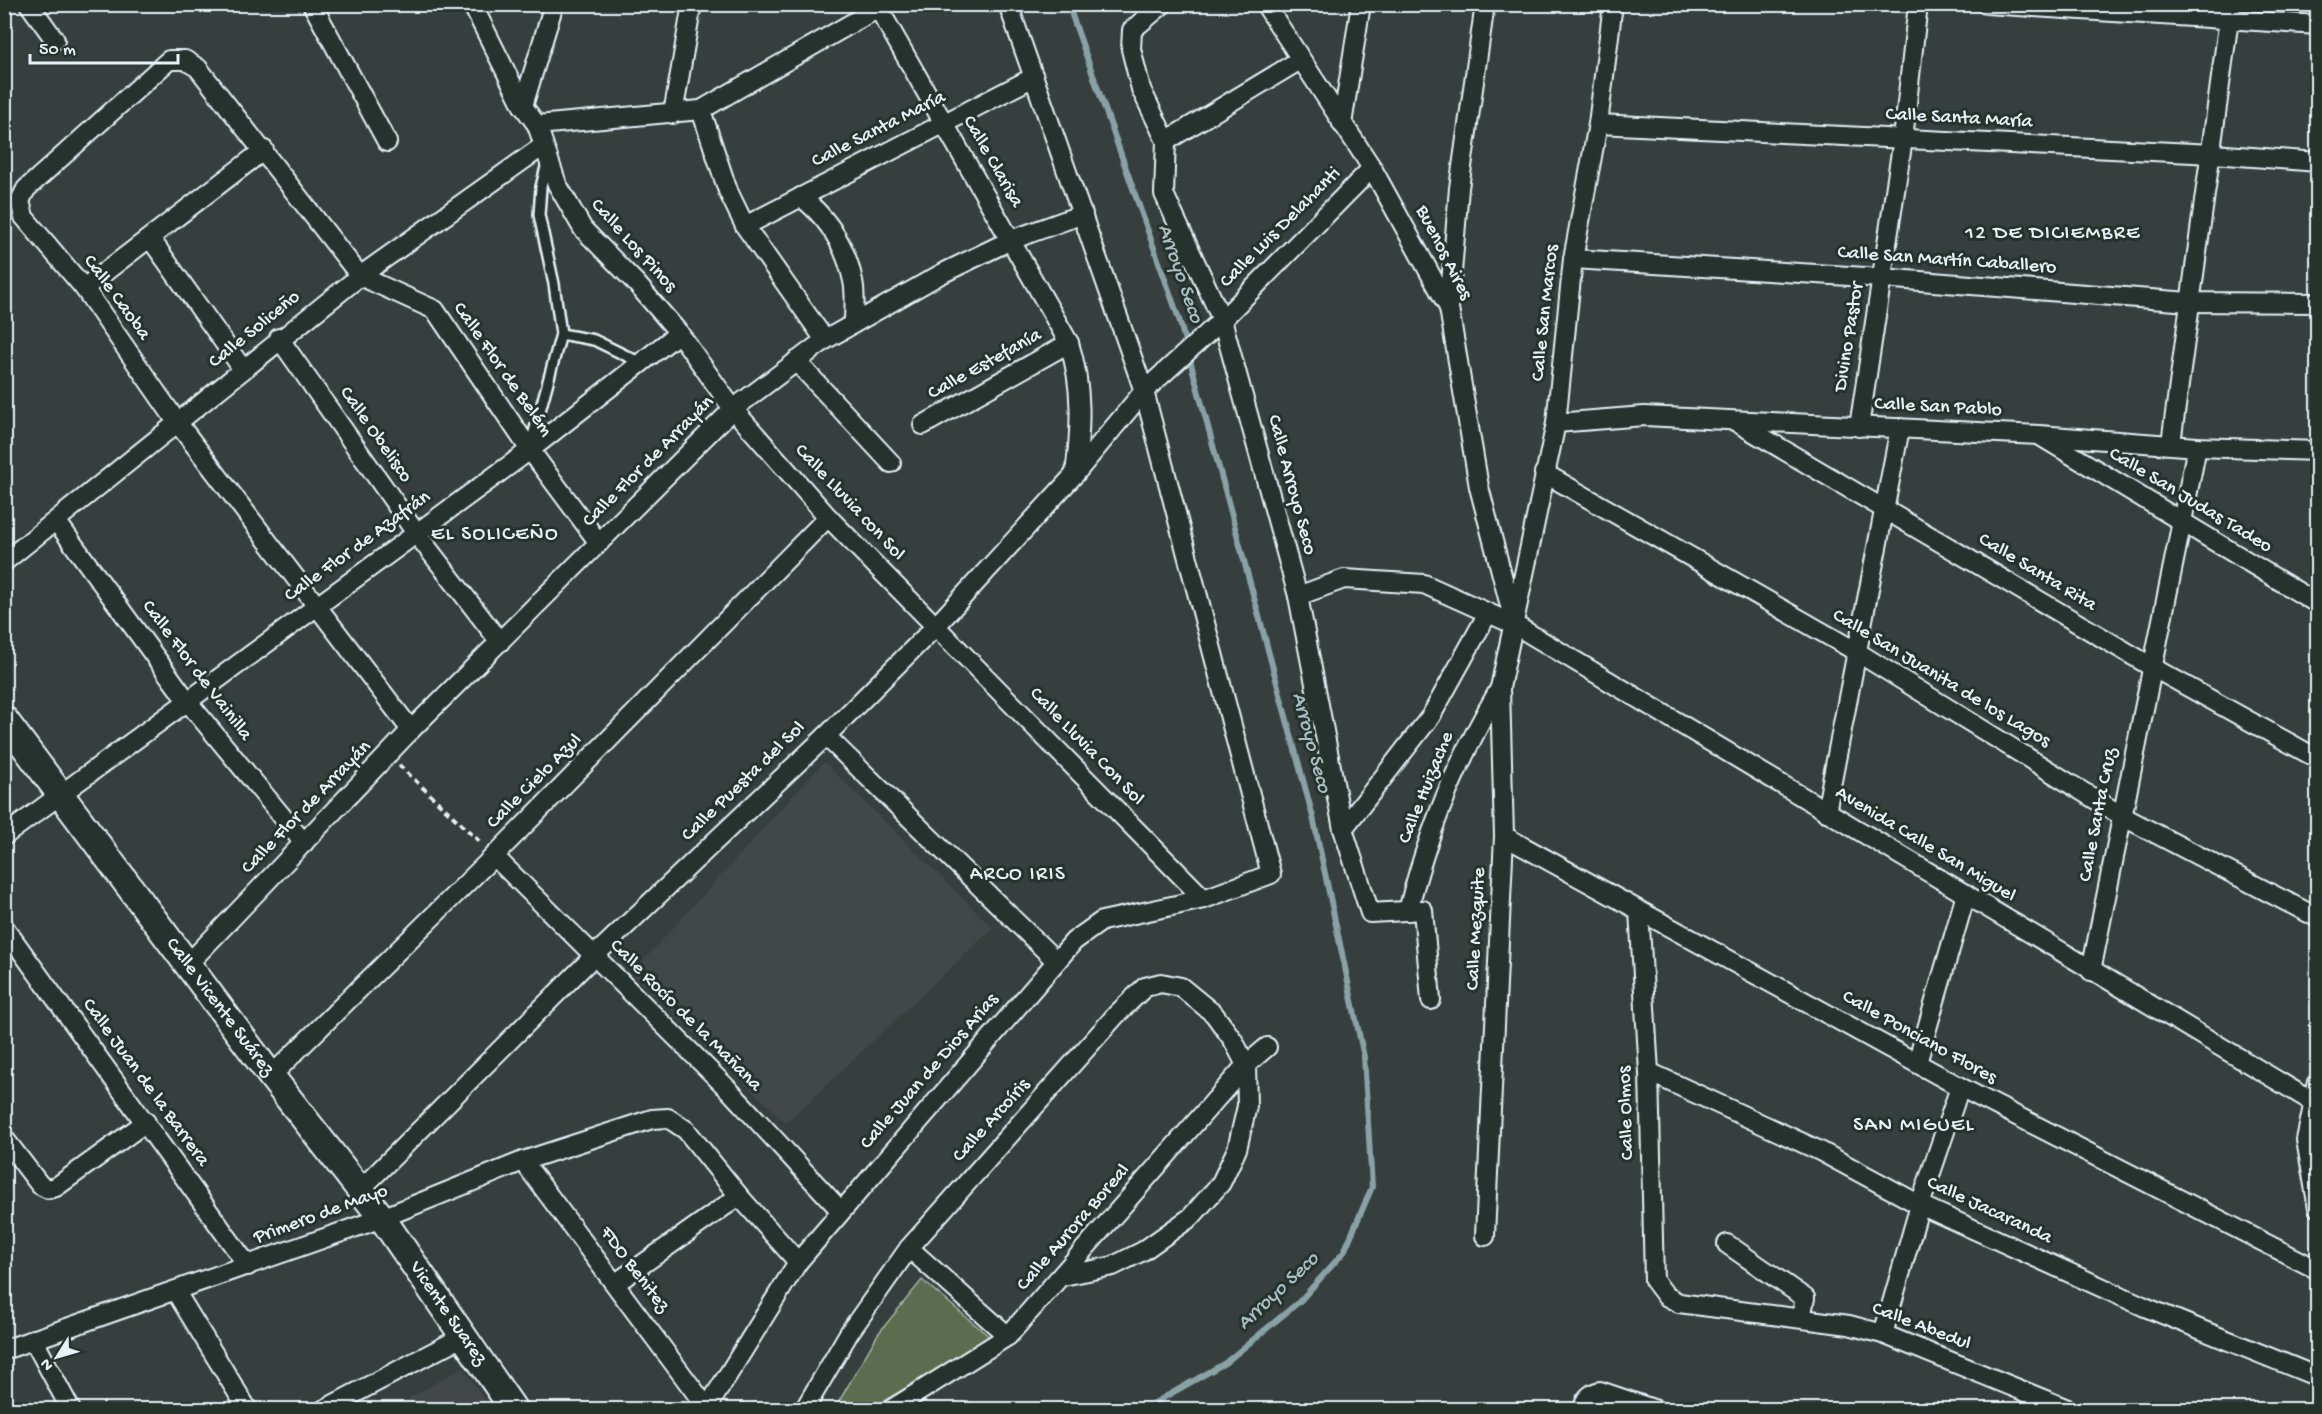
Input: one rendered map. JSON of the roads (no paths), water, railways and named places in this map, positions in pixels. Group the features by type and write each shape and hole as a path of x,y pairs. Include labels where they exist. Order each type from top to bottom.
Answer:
{"street":[{"path":"29,4 55,40"},
{"path":"312,4 387,142"},
{"name":"Calle Los Pinos","path":"472,4 523,106 537,125 557,184 583,229 636,283 679,333 733,409"},
{"path":"523,106 554,4"},
{"path":"673,114 692,4"},
{"path":"1008,4 1083,214 1151,385"},
{"name":"Calle Arroyo Seco","path":"1163,4 1132,30 1131,49 1141,89 1166,141 1164,194 1222,320 1298,596 1343,829 1370,913 1416,911"},
{"name":"Buenos Aires","path":"1264,4 1372,168 1449,308 1479,487 1515,626"},
{"path":"1342,124 1361,4"},
{"path":"1449,308 1459,188 1485,4"},
{"name":"Calle San Marcos","path":"1515,626 1544,473 1556,423 1573,259 1598,124 1613,4"},
{"name":"Divino Pastor","path":"1859,427 1903,139 1918,4"},
{"path":"1986,4 2231,12 2318,25"},
{"path":"537,125 701,110 879,6"},
{"name":"Calle Clarisa","path":"879,6 1069,343 1079,388 1081,428 1075,474"},
{"path":"2171,443 2231,12"},
{"name":"Calle Flor de Belém","path":"20,201 26,189 169,60 184,60 198,68 360,276 435,310 530,450 599,543"},
{"path":"1166,141 1300,60"},
{"name":"Calle Santa María","path":"745,226 1034,77"},
{"path":"701,110 728,190 745,226 825,339"},
{"name":"Calle Santa María","path":"1598,124 2213,154 2318,162"},
{"path":"84,288 264,150"},
{"name":"Calle Soliceño","path":"4,562 57,522 279,338 360,276 545,152"},
{"name":"Calle Luis Delahanti","path":"1206,337 1372,168"},
{"path":"801,197 820,212 838,238 854,282 854,323"},
{"name":"Calle Caoba","path":"20,201 24,217 84,288 177,422 411,730"},
{"name":"Calle Flor de Arrayán","path":"189,963 411,730 733,409 825,339 941,274 1011,240 1083,214"},
{"path":"150,238 242,368"},
{"name":"Calle San Martín Caballero","path":"1573,259 1882,278 2189,302 2318,303"},
{"name":"Calle Flor de Azafrán","path":"4,836 188,702 316,604 530,450 679,333"},
{"name":"Calle Puesta del Sol","path":"359,1191 593,957 826,736 936,626 1075,474 1151,385 1206,337"},
{"name":"Calle Obelisco","path":"279,338 417,533 500,642"},
{"name":"Calle Estefanía","path":"923,425 1069,343"},
{"path":"796,361 891,463"},
{"name":"Calle Juan de Dios Arias","path":"706,1409 798,1262 840,1210 1074,941 1102,921 1204,899 1271,874 1151,385"},
{"name":"Calle Lluvia con Sol","path":"733,409 828,517 936,626"},
{"name":"Calle San Pablo","path":"1556,423 1644,416 2039,435 2171,443 2197,447 2318,451"},
{"name":"Calle Santa Rita","path":"1736,422 2152,667 2318,759"},
{"path":"1826,812 1900,428"},
{"name":"Calle San Judas Tadeo","path":"2039,435 2318,604"},
{"name":"Calle Santa Cruz","path":"2091,971 2197,447"},
{"name":"Calle San Juanita de los Lagos","path":"1544,473 1857,652 2122,816 2318,918"},
{"name":"Calle Cielo Azul","path":"271,1076 494,856 828,517"},
{"name":"Calle Flor de Vainilla","path":"57,522 188,702 304,843"},
{"name":"Avenida Calle San Miguel","path":"1298,596 1344,579 1424,584 1515,626 2315,1103"},
{"path":"1343,829 1431,716 1488,613"},
{"name":"Calle Lluvia Con Sol","path":"936,626 1204,899"},
{"name":"Calle Mezquite","path":"1485,1236 1504,836 1500,688 1515,626"},
{"name":"Calle Huizache","path":"1431,1000 1416,911 1420,863 1474,731 1500,688"},
{"name":"Calle Vicente Suárez","path":"4,719 189,963 271,1076 382,1218"},
{"path":"826,736 1056,961"},
{"name":"Calle Ponciano Flores","path":"1504,836 1960,1087 2318,1270"},
{"name":"Calle Rocío de la Mañana","path":"494,856 729,1090 840,1210"},
{"path":"1917,1063 1966,894"},
{"name":"Calle Olmos","path":"1639,911 1649,1072 1654,1280 1666,1296 1679,1303"},
{"name":"Calle Juan de la Barrera","path":"4,927 248,1266"},
{"name":"Calle Arcoíris","path":"804,1410 849,1333 909,1248 1116,1015 1145,987 1161,984 1181,987 1214,1014 1233,1040 1246,1065"},
{"name":"Calle Aurora Boreal","path":"890,1410 1008,1336 1246,1065 1267,1047"},
{"path":"1063,1276 1113,1266 1143,1251 1191,1217 1221,1183 1237,1149 1247,1106 1246,1065"},
{"name":"Calle Jacaranda","path":"1649,1072 1820,1151 1920,1205 2145,1308 2318,1377"},
{"path":"2318,1082 2306,1140 2318,1208"},
{"path":"1883,1334 1920,1205 1960,1087"},
{"name":"Primero de Mayo","path":"4,1350 176,1292 382,1218 523,1161 652,1119 669,1118 686,1130 739,1196"},
{"path":"4,1138 40,1185 48,1189 56,1187 146,1122"},
{"name":"FDO Benitez","path":"523,1161 616,1283 706,1409"},
{"path":"616,1283 739,1196 798,1262"},
{"name":"Vicente Suarez","path":"382,1218 514,1410"},
{"path":"1727,1245 1805,1298 1801,1318"},
{"path":"909,1248 1008,1336"},
{"path":"176,1292 248,1410"},
{"name":"Calle Abedul","path":"1679,1303 1849,1325 1883,1334 2070,1410"},
{"path":"323,1410 462,1337"},
{"path":"33,1339 71,1410"},
{"path":"1584,1410 1586,1400 1593,1393 1600,1391 1627,1405 1656,1410"}],"lane":[{"path":"530,450 561,334 554,284 539,215 545,152"},
{"path":"561,334 594,340 641,363"}],"waterway":[{"name":"Arroyo Seco","path":"1068,4 1179,319 1313,817 1364,1057 1372,1187 1344,1252 1300,1301 1225,1363 1142,1410"}],"district":[{"name":"12 DE DICIEMBRE","path":"2053,234"},
{"name":"EL SOLICEÑO","path":"495,535"},
{"name":"ARCO IRIS","path":"1018,875"},
{"name":"SAN MIGUEL","path":"1914,1126"}]}
